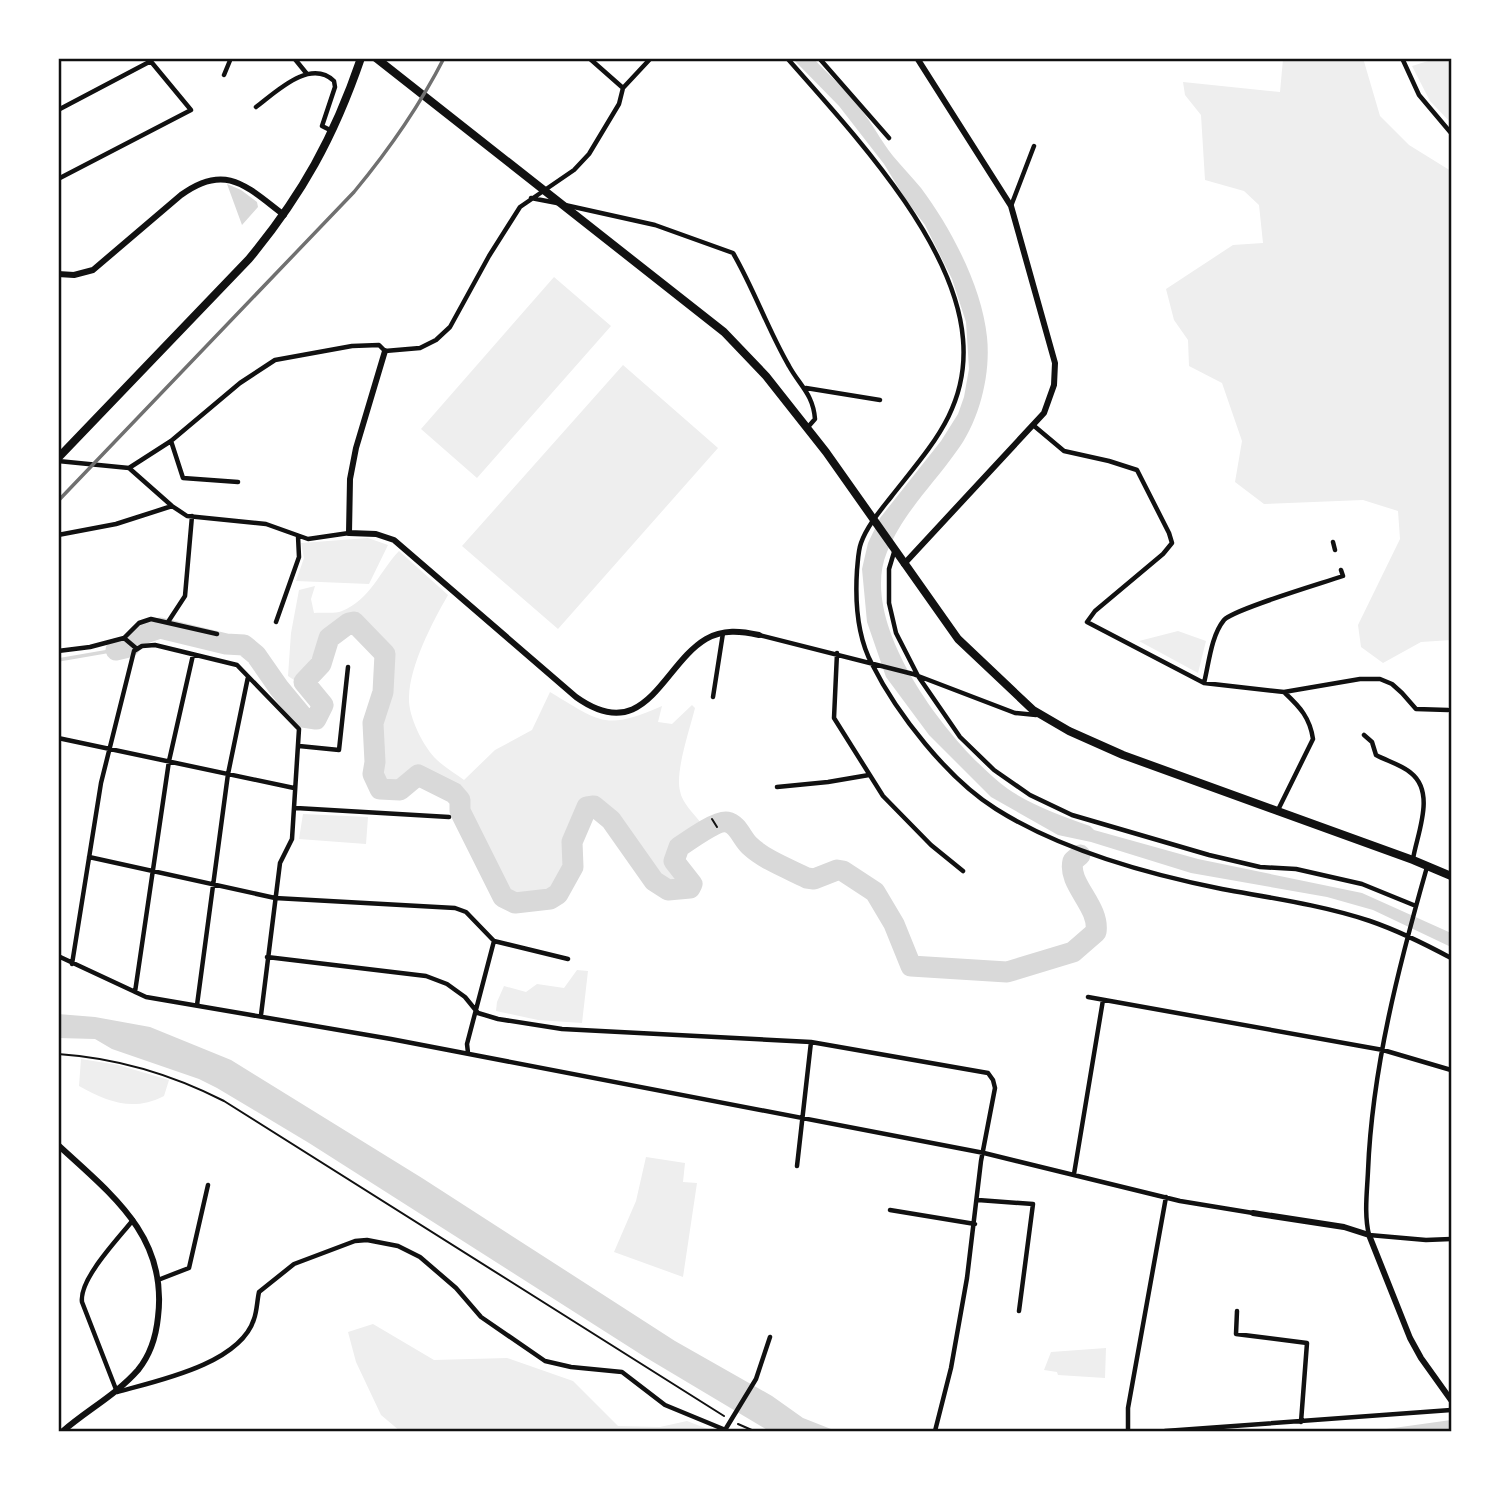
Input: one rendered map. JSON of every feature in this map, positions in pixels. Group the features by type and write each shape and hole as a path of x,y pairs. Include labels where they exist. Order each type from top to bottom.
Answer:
{"main road":[{"path":"58,460 249,259 284,215 302,189 333,132 361,58"},
{"path":"376,58 724,332 766,376 807,427 958,639 1041,716 1123,755 1451,876"}],"street":[{"path":"294,58 307,74"},
{"path":"589,58 623,88"},
{"path":"129,468 171,441 240,383 275,360 352,346 379,345 385,351 420,348 436,340 450,327 520,207 573,170 589,154 619,104 623,88 651,58"},
{"path":"787,58 858,139 912,214 934,249 958,311 963,338 964,368 953,409 925,455 873,520 860,544 856,588 861,634 871,663 909,722 947,770 993,808 1030,830 1141,869 1340,913 1409,933 1451,958"},
{"path":"819,58 889,138"},
{"path":"904,564 1044,413 1054,385 1055,363 1011,206 917,58"},
{"path":"1402,58 1419,95 1451,133"},
{"path":"58,110 150,59 191,110 58,179"},
{"path":"223,75 228,59"},
{"path":"257,107 274,93 307,74 317,72 334,81 335,87 322,126 333,132"},
{"path":"1011,206 1034,146"},
{"path":"58,274 74,275 93,270 181,195 203,181 222,178 242,184 284,215"},
{"path":"531,198 655,225 733,253 789,368 805,388 814,407 815,419 807,427"},
{"path":"349,533 350,479 359,438 385,351"},
{"path":"805,388 880,400"},
{"path":"1033,425 1063,451 1137,470 1169,533 1171,543 1163,554 1095,611 1087,622 1203,683 1284,692 1360,679 1380,680 1392,684 1402,692 1416,709 1448,710"},
{"path":"171,441 183,478 238,482"},
{"path":"58,460 129,468 172,506 192,516 266,524 308,539 349,533 376,534 394,540 576,697 597,710 620,712 642,705 705,639 737,632 837,653 916,675 1015,713 1041,716"},
{"path":"58,536 116,524 172,506"},
{"path":"168,622 185,596 192,516"},
{"path":"276,622 299,557 298,536"},
{"path":"1332,542 1335,550"},
{"path":"895,549 889,569 889,603 900,642 916,675 960,737 995,769 1030,795 1072,815 1209,855 1260,867 1296,870 1362,884 1415,908"},
{"path":"1203,683 1216,634 1226,618 1242,610 1343,576 1341,570"},
{"path":"58,651 126,639 139,623 151,619 217,634"},
{"path":"713,697 723,633"},
{"path":"126,639 136,648"},
{"path":"136,648 155,645 237,665 299,729 292,839 280,863 261,1016"},
{"path":"72,964 108,749 136,648"},
{"path":"837,653 834,718 883,796 931,845 963,871"},
{"path":"135,992 169,761 193,655"},
{"path":"299,747 339,751 348,667"},
{"path":"197,1005 228,774 248,676"},
{"path":"1277,812 1313,740 1311,727 1302,709 1284,692"},
{"path":"1364,735 1372,742 1376,755 1411,773 1419,782 1425,805 1413,860"},
{"path":"58,738 294,788"},
{"path":"777,787 869,775"},
{"path":"296,808 449,817"},
{"path":"89,857 275,898 455,908 466,912 494,940 568,959"},
{"path":"1427,866 1383,1050 1369,1145 1366,1217 1369,1235 1410,1339 1451,1400"},
{"path":"468,1054 467,1044 475,1008 494,940"},
{"path":"58,956 146,997 803,1117 984,1153 1166,1197 1344,1227 1369,1235 1413,1240 1451,1239"},
{"path":"267,957 426,976 447,984 478,1013 498,1019 562,1029 811,1042 988,1073 995,1088 975,1224 951,1368 935,1431"},
{"path":"1088,997 1383,1050 1451,1070"},
{"path":"1074,1174 1103,1000"},
{"path":"797,1166 811,1042"},
{"path":"58,1145 121,1204 133,1220 150,1250 158,1279 158,1317 150,1352 117,1392 63,1431"},
{"path":"158,1279 189,1268 208,1185"},
{"path":"1128,1431 1128,1408 1166,1197"},
{"path":"978,1200 1033,1204 1019,1311"},
{"path":"890,1210 975,1224"},
{"path":"117,1392 81,1294 88,1278 133,1220"},
{"path":"117,1392 200,1367 221,1356 237,1344 254,1321 259,1292 293,1264 355,1241 367,1240 398,1246 420,1257 456,1288 481,1317 545,1361 571,1367 622,1372 665,1405 726,1431 756,1379 770,1336"},
{"path":"1237,1311 1236,1334 1307,1343 1301,1422"},
{"path":"1165,1431 1451,1410"}],"path":[{"path":"712,819 717,827"},
{"path":"58,1054 104,1059 154,1071 195,1086 224,1101 725,1416"},
{"path":"740,1425 754,1431"}],"shaded area":[{"path":"792,58 813,58 855,101 893,156 921,188 954,240 972,278 984,318 987,367 977,412 964,440 894,538 887,552 881,581 885,614 897,648 937,715 985,770 1008,789 1038,806 1090,826 1094,830 1198,859 1362,893 1451,933 1451,947 1373,910 1327,897 1191,873 1091,842 1058,835 991,797 929,735 886,677 867,622 862,569 868,543 880,518 941,441 958,414 969,369 966,322 952,279 925,225 884,164 839,106"},
{"path":"1363,58 1380,116 1409,145 1451,171 1451,640 1421,642 1383,663 1361,647 1358,625 1400,539 1398,511 1363,500 1264,504 1235,482 1242,441 1222,383 1189,366 1188,340 1174,320 1166,289 1233,245 1263,243 1259,205 1244,191 1205,180 1201,115 1185,95 1183,82 1280,92 1283,59"},
{"path":"1438,58 1451,58 1451,123 1430,101 1412,66"},
{"path":"227,184 257,202 258,207 242,225"},
{"path":"554,277 611,326 477,478 421,429"},
{"path":"623,365 718,448 558,629 462,546"},
{"path":"368,538 388,545 369,584 296,581 304,558 301,543"},
{"path":"399,551 448,595 418,658 410,685 409,704 417,729 429,751 464,780 495,750 532,730 550,692 603,720 627,719 662,706 658,722 672,724 692,705 695,708 681,761 679,783 683,800 702,824 677,839 668,853 671,868 682,875 686,882 671,885 654,876 648,855 625,844 605,809 598,802 586,798 570,822 560,880 551,893 516,897 500,892 481,864 474,841 473,821 464,814 465,798 414,773 402,785 386,784 381,772 378,725 387,690 386,652 357,625 355,616 328,632 297,682 288,676 291,633 299,590 315,586 311,599 314,613 342,611 360,600"},
{"path":"1178,631 1206,641 1198,673 1139,641"},
{"path":"303,814 368,817 366,844 299,839"},
{"path":"577,970 588,971 582,1023 538,1020 496,1011 504,986 526,992 537,984 564,988"},
{"path":"58,1014 95,1017 150,1027 231,1060 422,1178 675,1341 772,1396 803,1418 836,1431 769,1431 645,1357 309,1143 217,1088 199,1079 112,1049 95,1039 58,1038"},
{"path":"81,1059 118,1065 169,1080 164,1096 153,1101 131,1104 100,1097 79,1086"},
{"path":"646,1157 685,1163 683,1182 697,1183 683,1277 614,1252 636,1201"},
{"path":"373,1324 434,1360 507,1358 573,1381 618,1426 660,1427 687,1421 713,1431 400,1431 381,1415 356,1362 348,1332"},
{"path":"1106,1348 1105,1378 1058,1375 1057,1372 1044,1370 1051,1352"},
{"path":"1451,1420 1451,1431 1372,1431"}],"waterway":[{"path":"116,650 129,647 139,635 160,628 226,644 244,645 256,655 303,717 316,719 323,705 304,682 321,664 329,638 354,622 385,654 383,692 373,723 373,774 380,789 400,790 418,775 454,793 460,800 460,811 503,897 515,903 550,899 558,894 573,867 572,842 587,807 594,806 611,820 654,881 668,890 690,888 692,884 674,861 679,847 710,827 727,822 731,823 756,851 785,868 814,879 837,870 843,871 875,892 894,924 911,966 1007,972 1073,952 1096,932 1093,913 1072,870 1073,861 1080,855"},
{"path":"58,660 116,650"}],"railway":[{"path":"58,501 354,192 403,127 444,58"}]}
